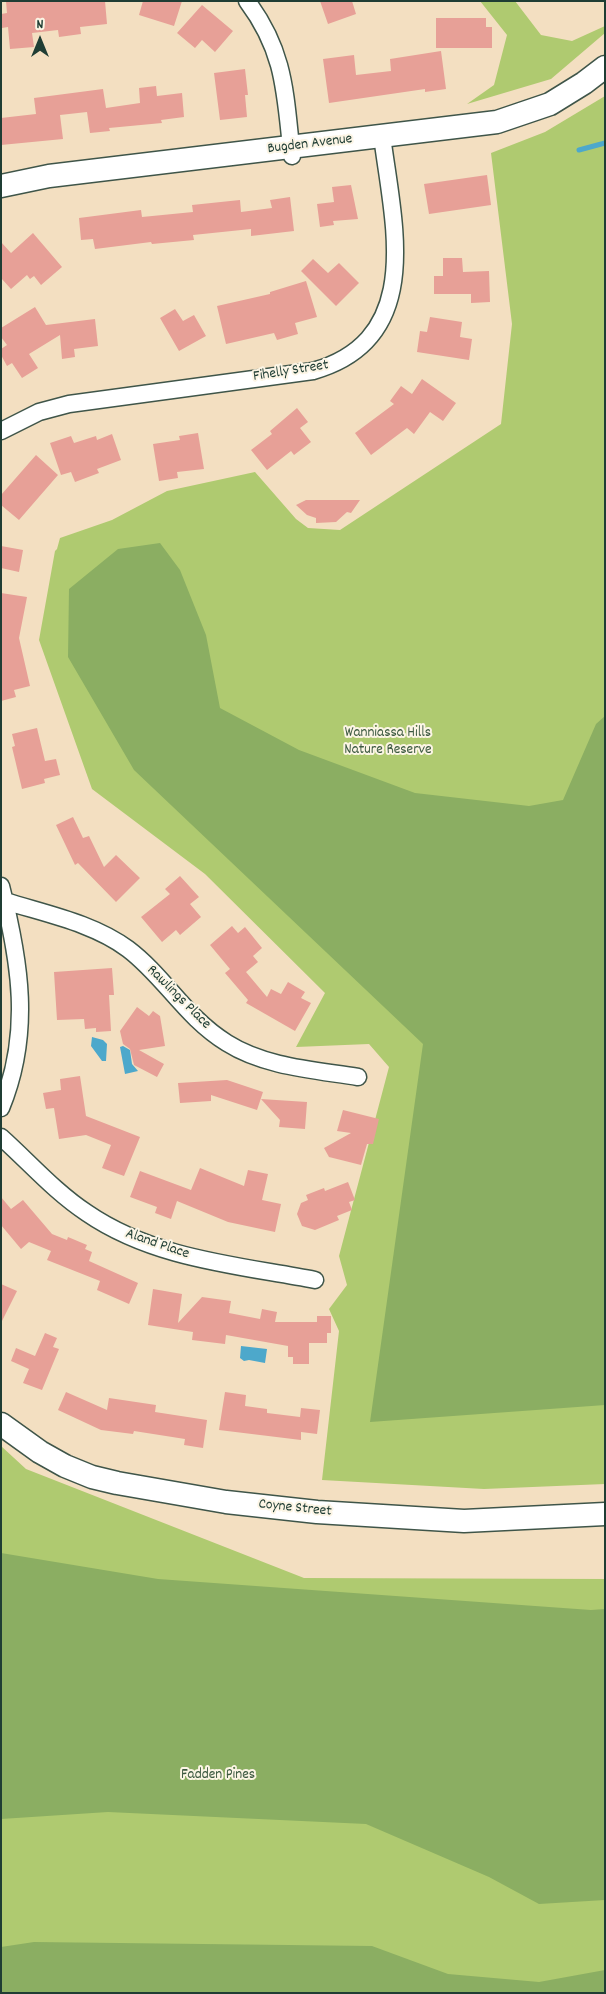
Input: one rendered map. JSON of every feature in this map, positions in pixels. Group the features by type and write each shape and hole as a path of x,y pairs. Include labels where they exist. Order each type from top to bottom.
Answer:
{"street":[{"path":"247,1 262,21 276,52 283,81 292,152"},
{"name":"Bugden Avenue","path":"498,126 550,104 584,84 605,67"},
{"name":"Bugden Avenue","path":"5,189 80,177 498,126 555,113 605,81"},
{"name":"Fihelly Street","path":"1,431 39,412 69,404 313,371 335,365 356,352 381,320 392,294 396,265 383,140"},
{"path":"1,1108 7,1093 16,1055 21,1009 16,949 3,893"},
{"name":"Rawlings Place","path":"3,893 101,933 128,949 152,971 199,1023 242,1051 273,1062 358,1077"},
{"name":"Aland Place","path":"1,1136 70,1200 108,1226 140,1243 178,1255 315,1280"},
{"name":"Coyne Street","path":"1,1424 48,1457 92,1477 125,1485 226,1502 317,1512 464,1521 605,1514"}],"green space":[{"path":"480,1 515,1 541,35 572,41 605,26 605,33 551,79 467,104 494,85 507,35"},
{"name":"Wanniassa Hills Nature Reserve","path":"605,96 605,1484 484,1489 322,1480 339,1331 329,1309 347,1285 339,1256 389,1067 369,1044 296,1047 325,993 205,874 92,789 39,640 55,551 60,538 112,520 167,491 255,472 296,519 308,528 340,530 501,424 512,324 491,153 545,132"},
{"path":"160,543 180,570 206,635 220,708 299,750 415,793 529,806 563,800 596,724 605,716 605,1405 370,1422 423,1044 134,770 68,657 69,589 118,549"},
{"name":"Fadden Pines","path":"1,1446 26,1469 304,1578 605,1579 605,1993 1,1993"},
{"path":"1,1553 158,1579 591,1610 605,1609 605,1900 539,1904 489,1877 366,1824 108,1812 1,1819"},
{"path":"34,1942 372,1946 448,1974 539,1982 605,1970 605,1993 1,1993 1,1947"}],"water":[{"path":"92,1037 103,1040 107,1044 106,1061 102,1061 91,1046"},
{"path":"123,1046 130,1050 132,1064 138,1071 125,1074 120,1047"},
{"path":"241,1346 267,1349 265,1363 244,1361 240,1358"}],"building":[{"path":"6,1 105,1 107,24 80,27 81,34 59,37 58,30 32,33 34,47 10,49 8,27 2,28 1,19 1,14 7,13"},
{"path":"143,1 182,1 174,26 139,15"},
{"path":"320,1 352,1 356,14 328,24"},
{"path":"202,5 233,31 215,52 202,40 195,48 177,33"},
{"path":"436,18 486,18 486,27 492,27 492,48 436,48"},
{"path":"441,51 446,89 425,92 425,89 329,103 323,59 354,55 356,75 391,71 390,59"},
{"path":"245,69 248,95 245,95 247,117 220,120 214,73"},
{"path":"156,86 157,96 182,93 184,117 161,120 162,123 109,128 110,131 90,133 87,112 60,115 63,139 1,145 1,118 36,114 34,98 103,89 106,108 140,103 139,88"},
{"path":"487,175 491,205 429,214 424,184"},
{"path":"351,185 358,219 333,221 334,225 320,227 317,204 334,202 332,187"},
{"path":"290,197 294,231 251,236 251,229 193,235 194,240 152,244 151,242 95,249 93,239 81,240 79,218 141,210 142,217 193,212 192,205 240,200 241,212 272,208 270,200"},
{"path":"33,233 62,267 41,285 34,276 30,279 27,275 11,289 1,278 1,242 11,253"},
{"path":"443,258 462,258 463,272 489,271 490,302 471,303 471,294 434,294 434,276 443,276"},
{"path":"313,259 328,273 339,263 359,283 336,306 301,271"},
{"path":"306,281 317,317 295,323 298,334 277,340 274,333 226,344 217,306 270,294 270,292"},
{"path":"35,307 46,325 95,319 98,346 74,349 75,357 62,359 60,335 29,354 38,368 22,378 12,363 7,366 1,355 1,349 7,345 1,337 1,328"},
{"path":"175,309 183,321 194,315 206,336 179,351 160,318"},
{"path":"430,317 462,322 460,337 472,339 469,360 417,352 420,331 427,332"},
{"path":"422,379 456,403 443,421 430,412 414,434 407,428 371,455 355,433 394,404 390,401 401,386 412,394"},
{"path":"297,408 308,422 300,428 311,442 294,455 291,451 267,470 251,450 272,434 270,431"},
{"path":"198,433 204,469 177,472 178,478 159,481 153,444 180,440 179,436"},
{"path":"112,434 121,460 97,469 99,473 75,482 71,472 61,475 50,443 71,436 74,443 96,436 97,440"},
{"path":"36,455 58,475 19,520 1,505 1,495"},
{"path":"306,500 360,500 351,513 347,512 336,522 316,523 316,518 307,515 296,505"},
{"path":"1,546 23,550 19,572 1,568"},
{"path":"1,593 27,597 19,638 30,686 14,690 16,697 1,701"},
{"path":"37,728 45,761 56,759 60,775 44,779 45,783 22,789 12,747 15,746 12,734"},
{"path":"73,817 83,838 89,836 104,867 116,855 140,878 116,902 78,863 75,865 56,825"},
{"path":"180,876 199,897 190,904 201,917 180,935 176,930 162,942 141,917 170,894 165,889"},
{"path":"232,926 238,933 245,927 262,948 253,956 258,962 246,972 267,997 271,989 281,994 288,982 305,992 301,998 311,1003 295,1031 246,1003 248,1000 225,973 230,969 210,945"},
{"path":"112,968 114,995 109,995 111,1031 96,1032 96,1028 85,1029 84,1019 57,1020 54,972"},
{"path":"137,1007 149,1016 153,1011 160,1016 165,1046 139,1050 164,1064 157,1077 134,1065 130,1049 123,1044 120,1031"},
{"path":"80,1076 86,1116 140,1137 124,1176 102,1168 111,1145 86,1135 59,1139 54,1108 46,1109 43,1093 61,1090 60,1079"},
{"path":"227,1080 263,1092 257,1110 211,1095 211,1101 180,1103 178,1083"},
{"path":"261,1099 307,1102 305,1129 279,1127 280,1120"},
{"path":"343,1110 379,1119 373,1144 367,1144 361,1165 329,1157 324,1148 351,1133 337,1131"},
{"path":"200,1168 244,1186 248,1170 268,1174 262,1200 281,1204 275,1232 228,1222 177,1201 171,1219 155,1213 157,1207 130,1197 140,1171 191,1190"},
{"path":"348,1182 355,1200 349,1202 352,1210 337,1216 339,1220 315,1230 302,1226 297,1214 301,1203 308,1200 306,1195 324,1188 325,1191"},
{"path":"1,1197 11,1209 23,1200 52,1234 67,1240 68,1237 87,1245 85,1249 92,1252 89,1261 138,1283 129,1304 97,1290 100,1281 47,1260 51,1251 29,1242 21,1249 1,1225"},
{"path":"1,1284 17,1291 1,1323"},
{"path":"153,1289 182,1294 178,1323 202,1297 231,1301 229,1313 260,1319 262,1309 277,1312 275,1322 317,1322 317,1316 331,1316 331,1333 327,1333 327,1343 309,1343 309,1364 293,1364 293,1357 288,1357 288,1346 226,1335 225,1344 192,1340 193,1332 148,1325"},
{"path":"45,1333 57,1338 53,1347 59,1349 42,1390 23,1383 29,1369 11,1361 16,1348 35,1356"},
{"path":"66,1392 107,1410 109,1398 156,1405 155,1412 207,1420 203,1448 184,1445 185,1439 134,1431 133,1434 101,1430 58,1410"},
{"path":"225,1392 246,1395 245,1406 267,1409 267,1413 300,1417 301,1408 320,1410 317,1434 301,1432 301,1440 219,1430"}],"waterway":[{"path":"579,150 605,143"}]}
